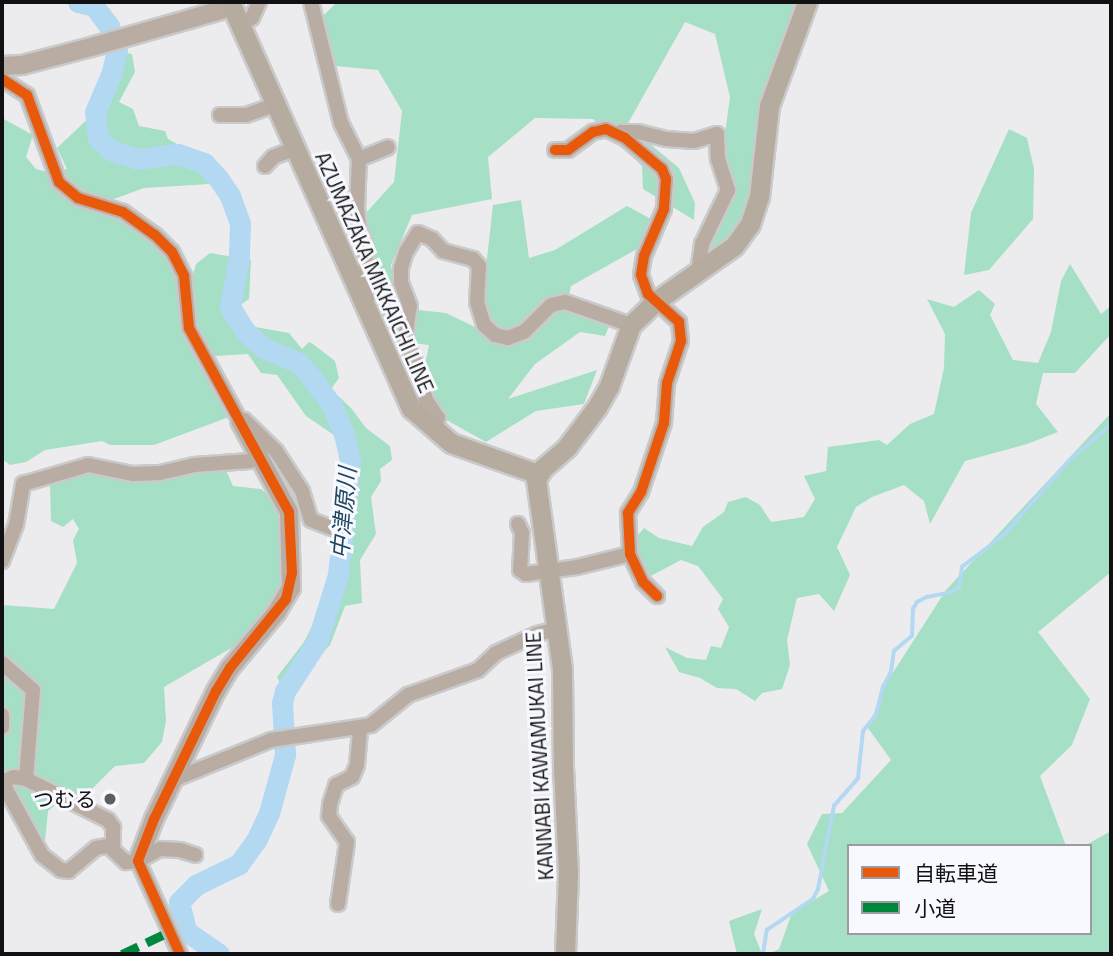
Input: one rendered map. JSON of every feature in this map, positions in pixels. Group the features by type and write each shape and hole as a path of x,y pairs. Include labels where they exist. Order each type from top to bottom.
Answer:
{"main road":[{"path":"538,474 568,447 597,407 609,386 632,325 656,301 734,246 750,224 759,197 769,106 807,2"},
{"name":"AZUMAZAKA MIKKAICHI LINE","path":"234,11 411,408 434,432 451,443 538,474"},
{"name":"KANNABI KAWAMUKAI LINE","path":"538,474 535,486 562,669 568,873 565,954"}],"street":[{"path":"2,66 22,65 234,11 252,18 259,2"},
{"path":"312,2 341,123 359,159 357,208 359,228 364,241 368,289 368,296 361,301"},
{"path":"2,79 27,94 59,182 78,198 123,212 155,235 172,252 184,275 190,328 289,512 291,588 276,613 230,668 175,775 138,861 180,954"},
{"path":"220,115 246,115 275,105"},
{"path":"555,150 568,150 593,132 606,130 619,135 662,169 666,179 664,209 641,267 642,284 679,322 681,341 667,383 664,423 641,492 628,513 630,554 643,582 657,596"},
{"path":"619,135 621,132 638,132 694,141 717,134 719,159 728,190 702,244 698,271"},
{"path":"359,159 388,147"},
{"path":"265,166 273,157 294,149"},
{"path":"434,432 438,418 426,400 405,340 410,306 401,282 401,268 406,252 418,233 432,239 443,251 474,259 479,266 477,302 484,325 495,335 508,338 524,332 551,305 565,302 632,325"},
{"path":"240,421 244,420 276,451 302,491 311,520 340,531"},
{"path":"2,561 16,525 23,484 88,466 132,474 194,465 250,461 259,457"},
{"path":"518,524 522,533 520,570 526,574 548,572 630,554"},
{"path":"175,775 180,778 271,740 360,728 383,718 408,695 478,670 496,653 537,634 557,629"},
{"path":"2,663 33,690 26,779"},
{"path":"2,715 2,727"},
{"path":"338,904 347,842 329,816 330,804 336,785 352,777 358,765 360,728"},
{"path":"113,845 96,848 69,871 61,870 42,855 2,782 14,777 26,779 108,820 113,827 113,845 119,858 132,863 160,849 180,850 195,855"}],"green space":[{"path":"337,2 796,2 749,212 730,239 707,253 734,198 723,148 730,97 715,34 685,22 627,125 679,168 695,203 694,220 643,189 642,166 593,119 535,118 488,157 492,199 412,215 391,265 400,308 446,313 479,329 493,205 521,200 529,258 555,250 627,206 653,220 637,249 571,286 566,311 610,324 605,336 580,332 535,364 508,399 597,370 584,404 536,411 486,442 441,417 422,379 429,345 389,340 376,317 365,214 394,182 402,111 378,70 335,66 321,18"},
{"path":"121,52 132,54 135,72 119,102 133,109 139,126 165,131 168,139 177,144 157,150 163,165 184,161 200,166 209,184 144,188 114,199 108,213 125,220 157,243 178,275 190,285 196,264 210,253 251,260 249,299 239,306 239,313 250,326 289,333 302,349 309,342 335,361 339,378 331,389 351,408 366,428 390,446 392,460 380,469 381,481 371,497 376,534 360,560 362,603 345,606 330,645 311,664 303,678 281,685 277,677 304,642 323,605 334,560 340,507 356,478 350,446 306,416 277,375 261,373 248,354 215,356 218,392 229,417 154,445 110,445 102,441 45,450 26,462 10,465 2,459 2,118 33,135 26,157 36,169 51,173 67,169 57,148 107,101"},
{"path":"1009,129 1027,138 1034,169 1033,219 989,270 964,275 971,213"},
{"path":"1070,264 1101,314 1111,306 1111,334 1075,373 1043,373 1036,404 1058,432 1027,444 965,461 930,524 924,501 904,485 872,497 856,507 837,547 850,575 834,611 819,594 797,598 787,640 790,665 782,689 762,693 755,701 736,689 717,688 700,678 679,672 665,647 687,658 706,660 711,646 721,648 729,627 718,609 723,599 698,566 681,560 645,579 634,555 637,536 644,528 659,538 692,546 703,527 724,512 728,502 746,497 760,505 771,522 804,517 815,499 804,476 826,471 828,447 879,440 887,445 910,424 934,414 944,368 945,334 927,299 954,307 979,290 995,304 990,315 1013,360 1038,363 1051,332 1061,281"},
{"path":"1111,413 1111,572 1038,632 1090,699 1072,745 1040,776 1065,844 847,844 847,935 1092,935 1092,844 1088,844 1111,831 1111,954 768,954 779,949 792,913 829,891 807,844 822,814 842,813 891,760 868,728 885,685 946,590"},
{"path":"203,468 225,468 233,486 261,489 285,514 285,588 270,611 233,647 164,687 166,721 162,742 144,763 115,766 82,799 59,802 48,811 44,851 17,805 2,765 2,605 54,609 77,563 73,540 79,529 73,519 63,527 51,521 50,483 90,469 107,471 123,480 170,476"},
{"path":"762,909 754,934 762,954 737,954 729,921"}],"waterway":[{"name":"中津原川","path":"78,2 94,6 109,26 117,50 112,72 95,112 98,138 110,150 137,159 178,154 204,163 218,178 230,196 240,224 239,258 230,307 245,331 262,347 299,363 314,381 332,406 344,434 350,461 338,575 317,642 285,691 282,703 285,755 269,813 257,839 239,864 196,885 179,902 186,931 219,954"},
{"path":"763,954 767,930 813,899 818,889 834,806 858,778 863,731 876,715 883,687 891,672 894,651 912,636 913,609 917,602 952,592 959,587 962,567 1004,535 1069,461 1111,425"}],"marked path":[{"path":"122,954 169,932"}],"cycle path":[{"path":"2,79 27,95 59,182 78,198 123,212 155,235 172,252 184,276 189,328 289,512 292,573 286,599 230,668 216,691 154,819 138,861 180,954"},
{"path":"555,150 568,150 593,132 606,129 625,138 662,169 666,179 664,209 644,256 641,275 648,294 679,322 681,341 667,383 664,423 641,492 628,513 630,554 643,582 657,596"}],"place":[{"name":"つむる","path":"110,799"}]}
